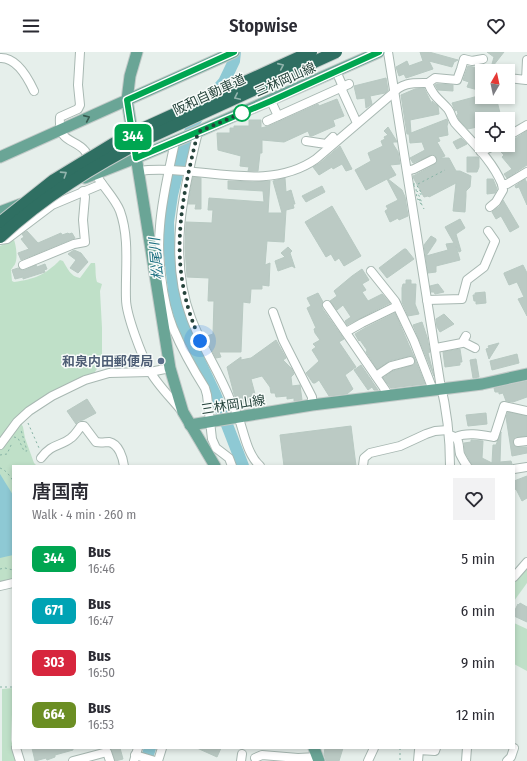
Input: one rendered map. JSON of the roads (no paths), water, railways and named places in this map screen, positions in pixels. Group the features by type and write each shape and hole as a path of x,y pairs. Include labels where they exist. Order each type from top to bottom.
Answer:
{"highway":[{"name":"阪和自動車道","path":"0,223 54,180 113,144 142,129 312,52"},
{"name":"阪和自動車道","path":"0,237 58,190 83,173 117,154 148,138 336,52"}],"main road":[{"name":"三林岡山線","path":"137,52 130,76 127,100 170,368 183,412 190,425 312,405 482,384 527,374"},
{"name":"三林岡山線","path":"0,212 197,133 378,52"},
{"path":"0,156 227,54"},
{"path":"190,425 214,465"}],"street":[{"path":"80,52 78,85 80,105 78,109 60,117 61,129 69,141 81,147 85,151 95,174 120,210 125,229 126,301 134,332 150,372 183,412"},
{"path":"388,52 427,300 436,348 437,390"},
{"path":"0,58 10,59 27,76 34,91"},
{"path":"138,171 170,169 242,176 269,176 297,169 308,164 356,121 398,87 410,83 428,82 435,78 456,80 464,59 472,61 483,59"},
{"path":"515,79 526,80 527,60"},
{"path":"336,71 345,86 356,121"},
{"path":"428,82 432,93 449,111 452,119 475,145"},
{"path":"267,121 345,86"},
{"path":"271,101 278,116"},
{"path":"515,132 527,125"},
{"path":"197,133 187,170 179,238 181,277 184,294 190,316 200,341 225,388 253,459 259,465"},
{"path":"306,141 326,144 335,140"},
{"path":"176,141 160,228 160,266 165,300 173,327 205,388 212,440 216,448 229,458 232,465"},
{"path":"481,152 499,176 503,190 496,202 490,207"},
{"path":"407,171 432,160"},
{"path":"502,184 507,184 527,172"},
{"path":"0,240 7,240 52,205 102,184"},
{"path":"23,265 43,260 74,244 85,242 83,220 85,197 83,191"},
{"path":"427,300 465,301 467,280 482,272 498,241 488,231"},
{"path":"371,271 397,306 437,390 451,434 450,465"},
{"path":"328,305 386,390 387,396"},
{"path":"346,332 397,306"},
{"path":"273,312 283,340 312,397 312,405"},
{"path":"436,348 462,344 464,339 475,348"},
{"path":"376,376 391,366 410,361"},
{"path":"0,445 16,422 52,396 85,380 109,373 150,372 170,368"},
{"path":"363,465 364,458 370,453 400,446 435,431 451,434 494,437 504,406 527,411"},
{"path":"42,457 53,446 70,439 82,426 84,426 96,442 110,442 115,445 120,452 124,465"},
{"path":"451,434 459,442 460,454 466,465"},
{"path":"518,442 527,441"},
{"path":"515,469 527,467"},
{"path":"515,576 527,562"},
{"path":"0,586 12,583"},
{"path":"16,749 20,761"},
{"path":"137,755 156,761 162,749"},
{"path":"368,761 374,749"},
{"path":"418,761 419,750 435,749"},
{"path":"466,761 467,749"},
{"path":"507,761 511,757 514,749"},
{"path":"75,761 107,752 110,761"},
{"path":"255,758 262,755 298,758 317,755"}],"water":[{"path":"0,474 12,493 12,555 0,558"}],"waterway":[{"name":"松尾川","path":"235,52 234,61 224,82 210,98 193,124 182,154 172,195 168,222 175,300 183,326 215,394 243,465"},
{"name":"松尾川","path":"146,761 150,749"}],"place":[{"name":"和泉内田郵便局","path":"161,361"}]}
